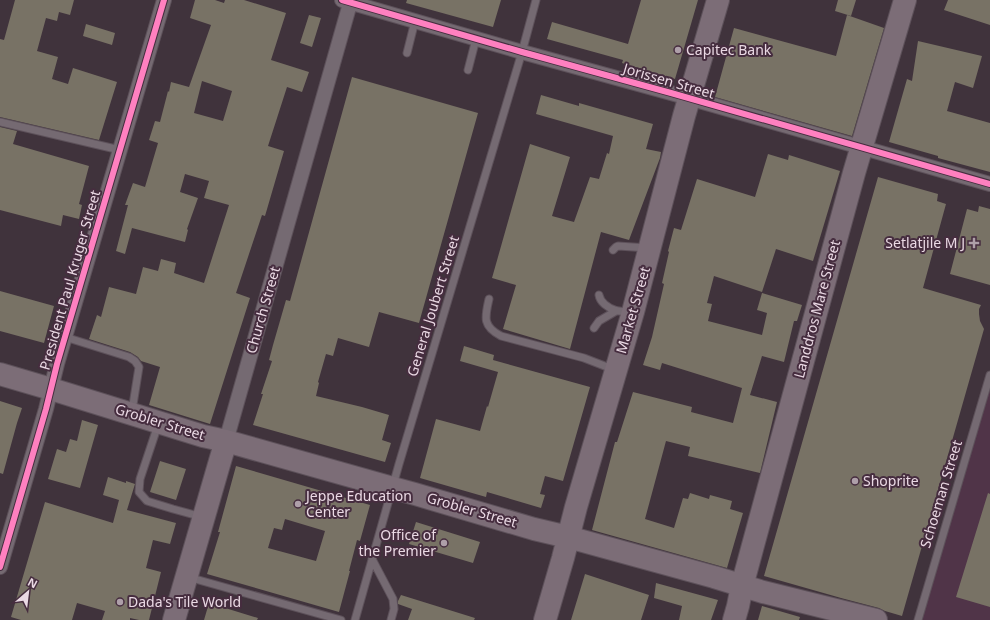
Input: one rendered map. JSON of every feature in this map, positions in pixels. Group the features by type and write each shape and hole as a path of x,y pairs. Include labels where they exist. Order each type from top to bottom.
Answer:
{"main road":[{"name":"Market Street","path":"545,620 616,371 624,311 650,248 684,116 718,0"},
{"name":"Landdros Mare Street","path":"734,620 852,181 905,0"},
{"name":"Grobler Street","path":"0,374 203,436 226,441 415,494 534,529 714,577 763,592 876,620"},
{"name":"Church Street","path":"174,620 226,441"}],"street":[{"name":"President Paul Kruger Street","path":"0,567 65,337 164,0"},
{"name":"Jorissen Street","path":"348,1 476,39 990,184"},
{"name":"Church Street","path":"226,441 348,1"}],"lane":[{"name":"General Joubert Street","path":"355,620 536,0"},
{"path":"408,53 415,21"},
{"path":"468,70 476,39"},
{"path":"0,122 120,150"},
{"path":"613,250 618,246 650,248"},
{"path":"599,295 599,298 604,304 624,311"},
{"path":"489,299 486,315 488,327 493,332 501,336 584,358 616,371"},
{"path":"594,328 599,321 624,311"},
{"path":"65,337 129,357 135,361 139,367 131,414"},
{"name":"Schoeman Street","path":"918,620 990,375"},
{"path":"159,422 140,479 139,492 147,501 203,518"},
{"path":"372,559 392,600 394,609 391,620"},
{"path":"186,577 341,620"}],"shaded area":[{"path":"990,372 990,620 917,620"}],"building":[{"path":"15,0 74,0 70,15 59,12 57,21 46,18 37,51 58,57 52,79 68,84 73,68 117,82 99,140 0,117 0,39 4,40"},
{"path":"195,0 215,0 224,3 225,0 244,0 286,13 271,60 309,72 302,92 287,87 268,146 284,151 265,216 262,215 236,293 250,298 210,424 149,405 160,367 141,361 130,352 89,339 97,315 101,317 109,287 136,294 143,267 158,271 161,259 176,263 174,273 204,283 229,205 204,198 209,181 185,174 180,192 198,198 187,229 185,242 132,228 125,254 116,251 128,205 125,205 133,183 145,187 158,143 149,140 155,121 160,122 171,82 189,87 211,25 190,18","holes":["202,81 232,91 223,121 194,113"]},
{"path":"407,0 501,0 493,27 406,3"},
{"path":"641,0 698,0 675,79 622,63 623,60 547,39 552,22 628,44"},
{"path":"838,0 856,0 851,16 835,11"},
{"path":"948,0 990,0 990,25 944,10"},
{"path":"309,15 321,18 312,47 300,43"},
{"path":"847,15 884,28 852,136 715,97 734,28 836,56"},
{"path":"86,24 115,33 112,45 83,36"},
{"path":"918,41 982,56 973,88 955,82 947,111 990,123 990,172 938,158 938,156 889,142 907,79 912,81"},
{"path":"352,77 478,113 419,323 379,312 369,347 338,338 333,356 326,354 318,382 316,396 389,415 382,440 391,443 385,462 253,425 272,361 269,360 273,345 286,300 290,301"},
{"path":"541,95 579,106 579,103 653,124 646,149 661,152 629,240 601,232 570,349 503,329 516,285 492,278 530,144 570,157 552,216 574,222 590,177 599,179 607,153 609,154 613,136 536,114"},
{"path":"0,127 17,131 13,144 89,166 79,204 82,205 79,219 63,215 61,226 0,210"},
{"path":"768,154 788,160 789,155 840,171 813,261 776,249 762,292 714,276 707,303 712,304 708,321 762,335 767,313 757,310 762,293 802,305 797,321 794,321 784,362 762,356 750,395 777,402 760,473 688,456 690,447 666,441 645,519 674,528 683,498 688,499 690,493 709,499 710,495 732,501 730,509 743,513 727,568 592,530 615,442 617,442 633,392 692,407 691,412 733,423 742,388 662,363 660,370 643,365 652,337 664,284 662,283 674,228 681,230 697,179 755,197"},
{"path":"878,177 938,194 937,201 946,204 923,288 981,305 979,314 980,321 984,329 902,616 879,608 764,576"},
{"name":"Setlatjile M J","path":"979,206 990,209 990,285 950,274 967,209 978,212"},
{"path":"0,291 54,306 44,343 0,331"},
{"path":"464,346 494,355 493,360 590,387 563,481 545,476 540,494 545,495 541,508 487,492 486,497 420,478 436,419 480,431 487,406 488,407 498,372 460,361"},
{"path":"0,401 22,408 3,474 0,473"},
{"path":"82,420 98,425 80,488 48,479 57,449 66,452 70,439 77,441"},
{"path":"160,461 186,469 176,500 150,492"},
{"path":"236,466 370,505 360,541 357,540 339,612 207,574 220,532 218,532","holes":["285,519 325,531 316,561 268,548 274,528 282,530"]},
{"path":"108,477 126,483 126,481 135,484 127,510 176,523 170,544 153,540 146,568 161,572 149,620 130,618 130,620 102,620 105,611 77,603 72,620 21,620 11,617 45,502 113,523 119,500 103,495"},
{"path":"988,493 990,494 990,607 956,597"},
{"name":"Office of the Premier","path":"416,522 480,542 473,563 409,544"},
{"path":"585,574 649,595 641,620 571,620"},
{"path":"656,583 718,600 711,620 679,620 682,606 654,598"},
{"path":"401,595 475,618 474,620 408,620 412,609 398,604"},
{"path":"209,603 258,618 257,620 204,620"},
{"path":"762,606 800,617 799,620 758,620"}],"cycle path":[{"path":"0,567 46,409 57,364 164,0"},
{"path":"342,0 990,184"}],"place":[{"name":"Capitec Bank","path":"678,50"},
{"name":"Setlatjile M J","path":"974,243"},
{"name":"Shoprite","path":"855,481"},
{"name":"Jeppe Education Center","path":"298,504"},
{"name":"Office of the Premier","path":"444,543"},
{"name":"Dada's Tile World","path":"120,602"}]}
